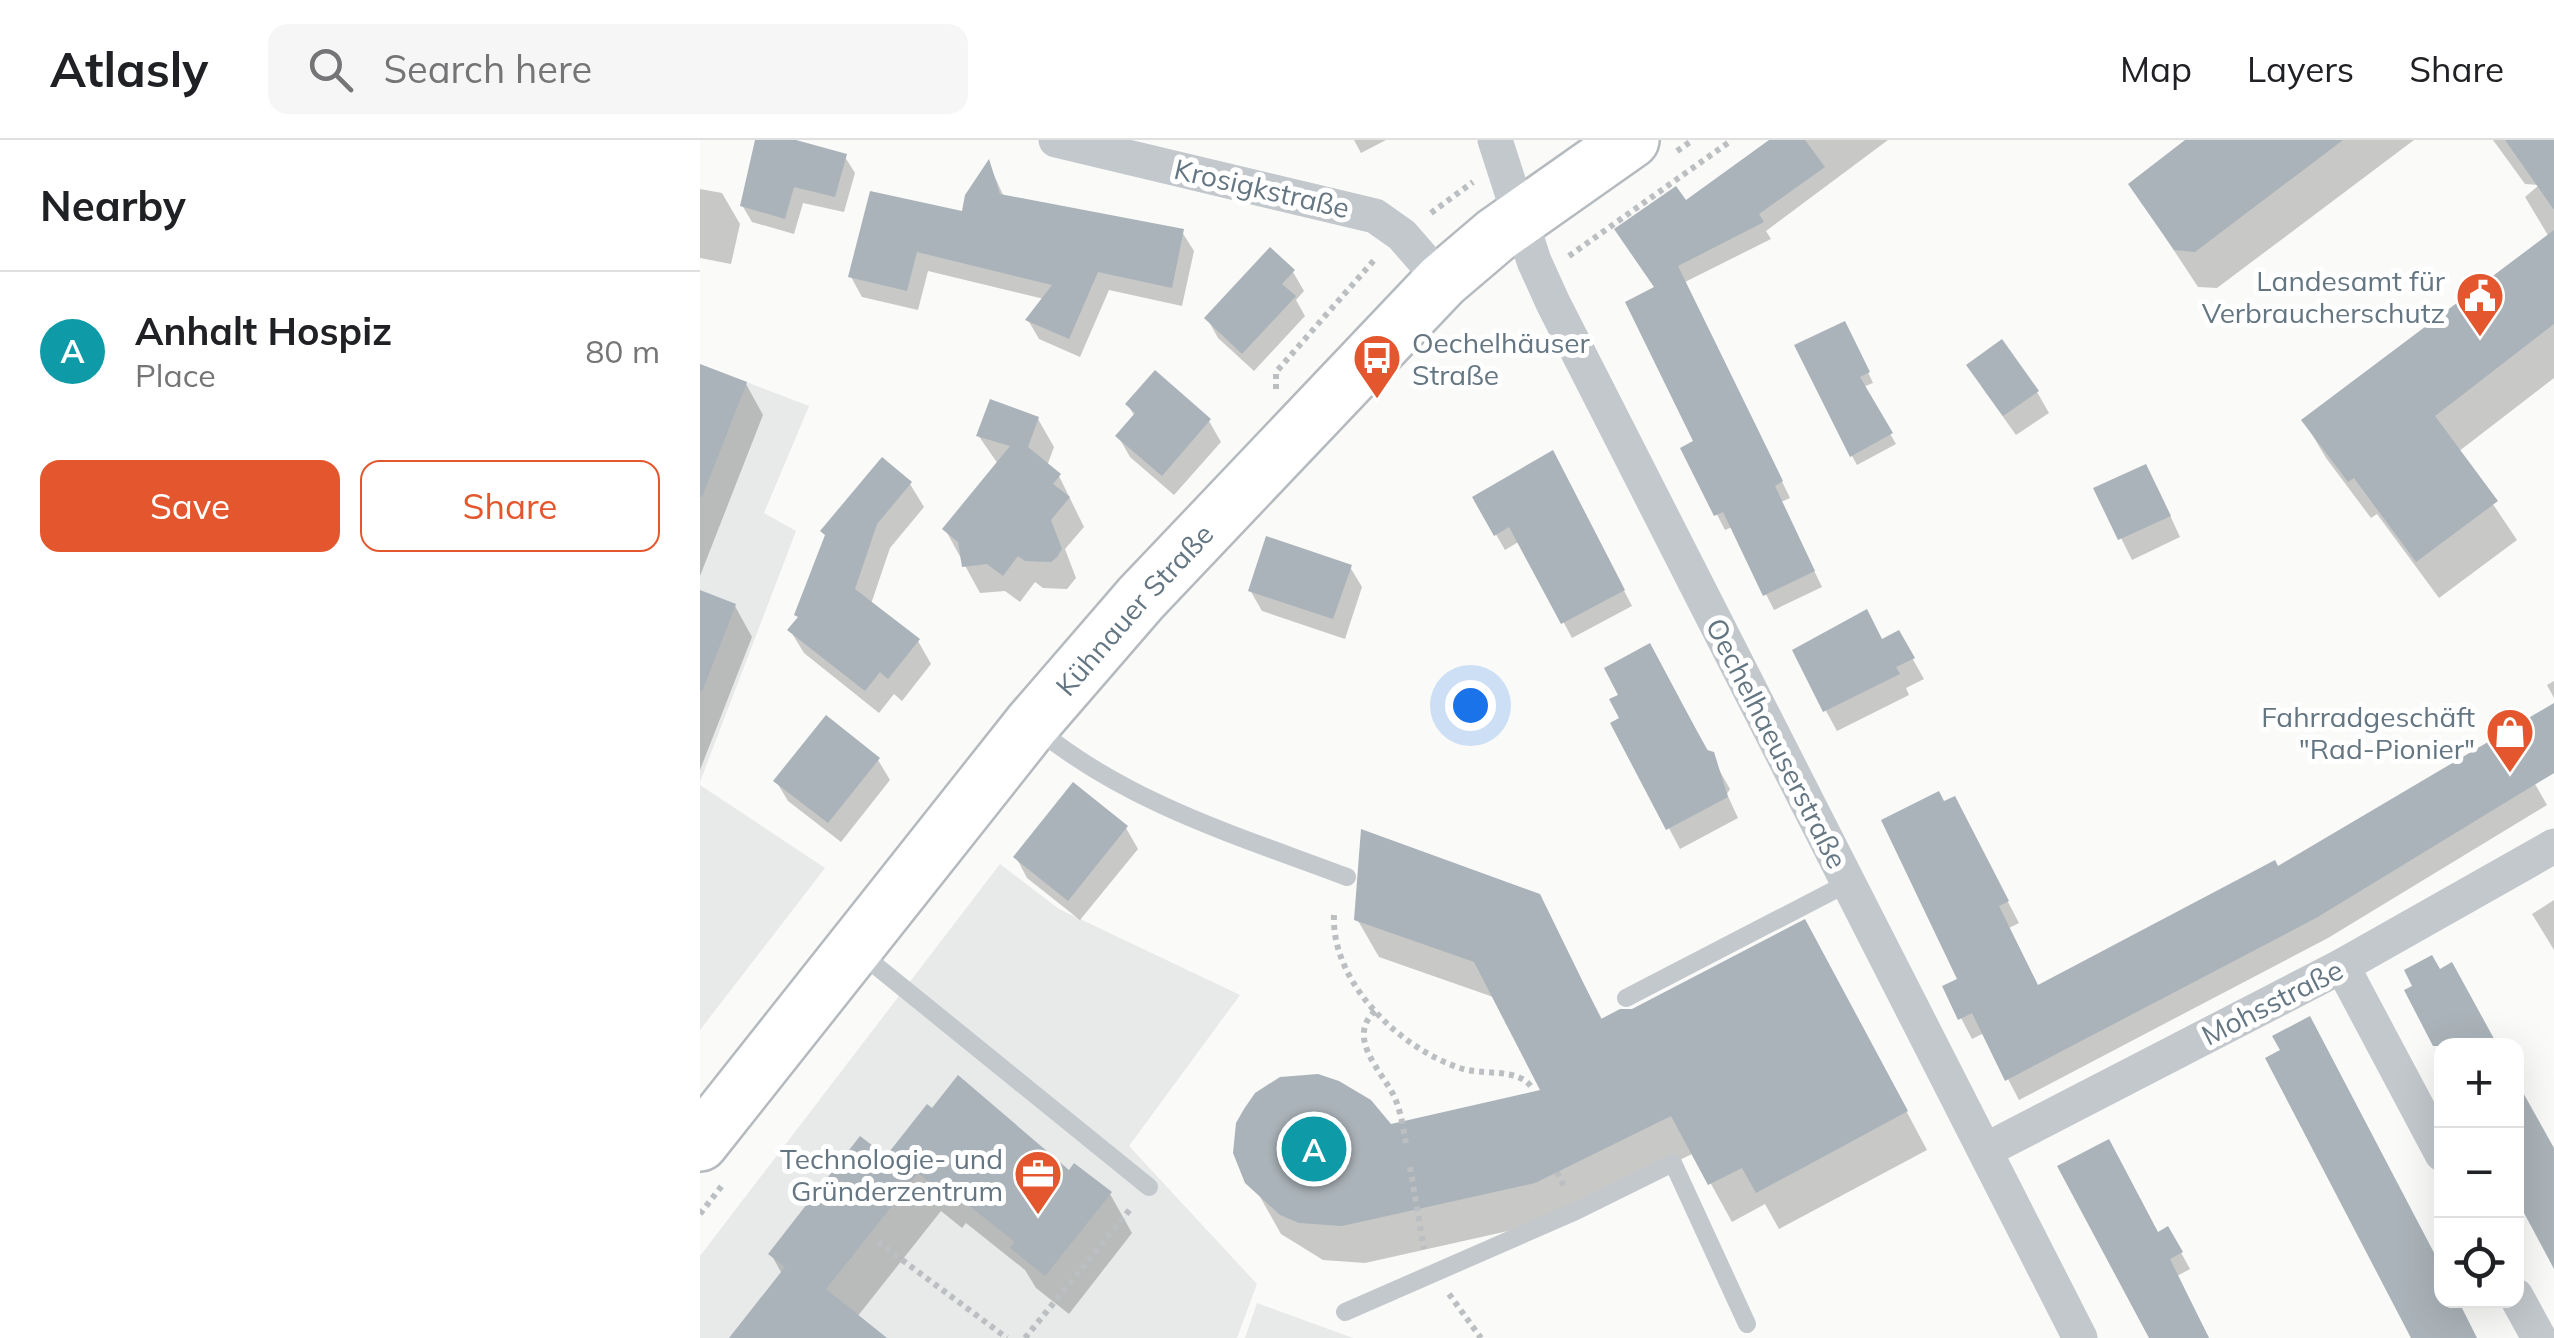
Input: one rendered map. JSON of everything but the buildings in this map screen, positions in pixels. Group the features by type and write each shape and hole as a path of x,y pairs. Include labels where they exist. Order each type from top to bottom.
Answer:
{"main road":[{"name":"Kühnauer Straße","path":"718,1155 855,948 1032,724 1140,598 1442,281 1528,240 1631,140"}],"street":[{"name":"Krosigkstraße","path":"1056,140 1375,216 1402,235 1442,281"},
{"name":"Oechelhaeuserstraße","path":"1495,140 1528,240 2080,1338"},
{"name":"Mohsstraße","path":"1986,1150 2342,966 2554,846"},
{"path":"2342,966 2434,1139"},
{"path":"2523,1308 2539,1338"}],"lane":[{"path":"1032,724 1066,752 1142,800 1347,876"},
{"path":"1626,998 1848,883"},
{"path":"855,948 1148,1187"},
{"path":"1344,1312 1576,1211 1672,1162 1747,1324"}],"path":[{"path":"1528,240 1561,262 1732,140"},
{"path":"1334,915 1338,958 1375,1011 1413,1043 1454,1066 1517,1075 1532,1088"},
{"path":"1375,1011 1364,1029 1364,1044 1396,1100 1406,1143"},
{"path":"700,1214 718,1155"},
{"path":"1024,1338 1148,1187"},
{"path":"878,1242 1007,1338"}],"shaded area":[{"path":"700,364 809,406 764,513 796,531 700,782"},
{"path":"700,785 825,868 700,1030"},
{"path":"1000,864 1059,909 1240,995 1129,1146 1257,1284 1237,1338 700,1338 700,1256"},
{"path":"1257,1303 1353,1338 1245,1338"}],"place":[{"name":"Landesamt für Verbraucherschutz","path":"2480,338"},
{"name":"Oechelhäuser Straße","path":"1377,400"},
{"name":"Fahrradgeschäft \"Rad-Pionier\"","path":"2510,774"},
{"name":"Anhalt Hospiz","path":"1314,1149"},
{"name":"Technologie- und Gründerzentrum","path":"1038,1216"}]}
